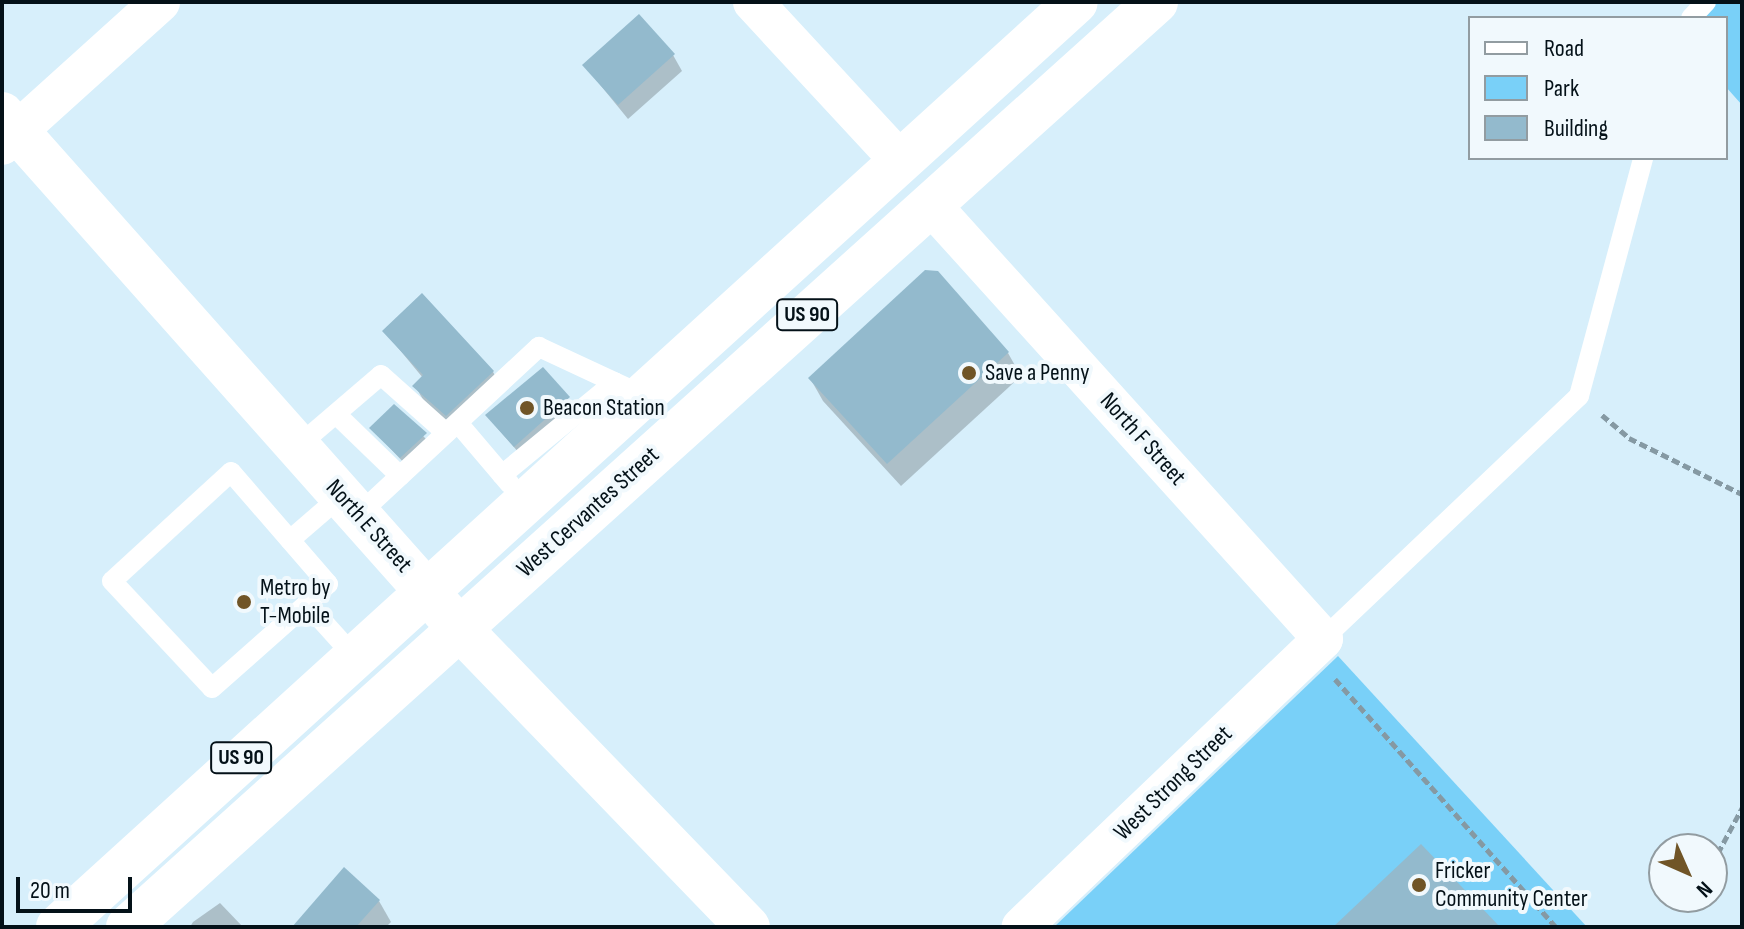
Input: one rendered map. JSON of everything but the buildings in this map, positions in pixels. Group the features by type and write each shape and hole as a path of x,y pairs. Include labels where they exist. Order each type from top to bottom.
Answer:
{"main road":[{"name":"West Cervantes Street","path":"58,927 426,591 514,488 900,161 1076,2"},
{"name":"West Cervantes Street","path":"133,925 1156,2"},
{"name":"North E Street","path":"7,130 298,446 459,628 748,927"}],"street":[{"path":"7,130 160,2"},
{"path":"753,2 900,161"},
{"name":"North F Street","path":"930,204 1317,645"},
{"name":"West Strong Street","path":"1022,927 1317,645"}],"lane":[{"path":"1317,645 1579,396 1642,160"},
{"path":"290,540 400,476 539,347 629,389"},
{"path":"298,446 381,375 452,428 514,488"},
{"path":"336,414 400,476"},
{"path":"231,472 328,584 307,604 212,688 112,581 231,472"},
{"path":"307,604 353,655"}],"path":[{"path":"1579,396 1629,438 1742,494"},
{"path":"1317,645 1556,927"},
{"path":"1728,834 1742,808"}],"green space":[{"path":"1699,2 1742,2 1742,105 1728,89 1728,16 1683,16"},
{"path":"1338,656 1587,927 1054,927"}],"place":[{"name":"Save a Penny","path":"969,373"},
{"name":"Beacon Station","path":"527,408"},
{"name":"Metro by T-Mobile","path":"244,602"},
{"name":"Fricker Community Center","path":"1419,885"}]}
